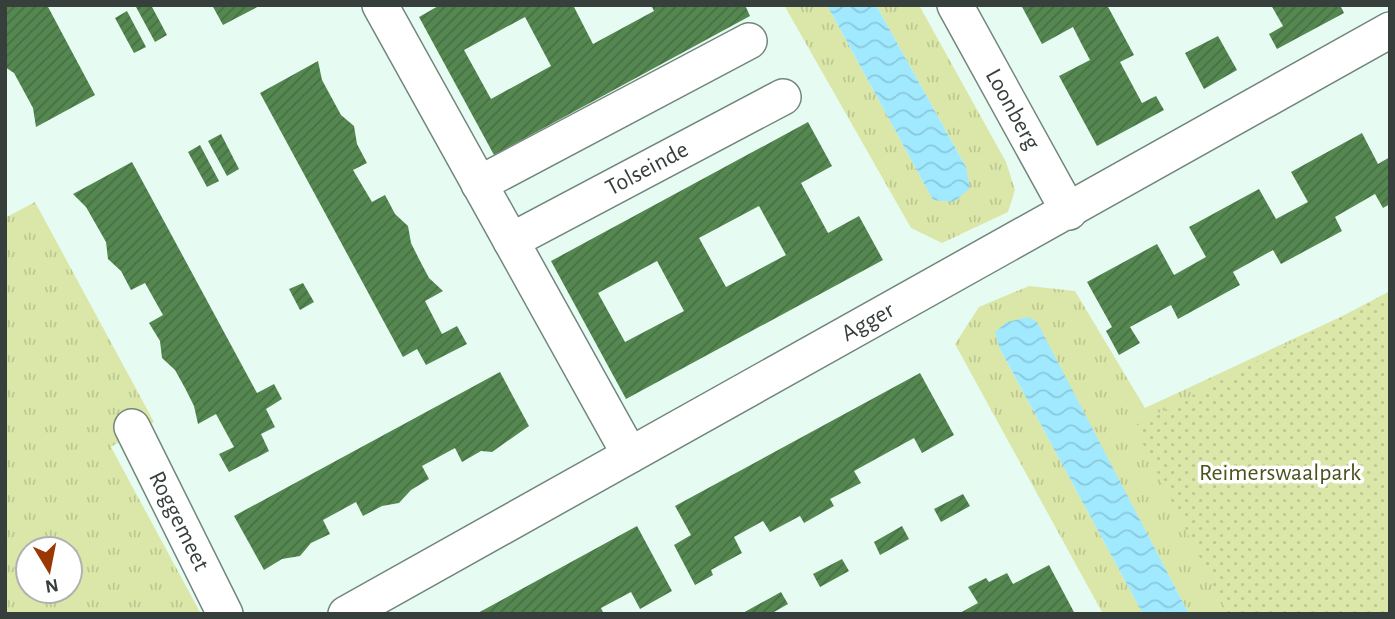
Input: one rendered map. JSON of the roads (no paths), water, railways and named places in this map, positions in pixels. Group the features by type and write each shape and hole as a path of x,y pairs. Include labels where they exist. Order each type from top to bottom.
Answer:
{"street":[{"path":"380,5 630,456"},
{"name":"Loonberg","path":"955,5 1069,212"},
{"name":"Agger","path":"346,614 1069,212 1390,30"},
{"path":"479,184 749,41"},
{"name":"Tolseinde","path":"511,241 783,97"},
{"name":"Roggemeet","path":"132,427 225,614"}],"water":[{"path":"827,5 876,5 966,167 970,188 954,202 933,200"},
{"path":"1028,317 1037,322 1189,614 1143,614 1000,349 995,332 1007,322"}],"park label":[{"name":"Reimerswaalpark","path":"1280,473"}]}
